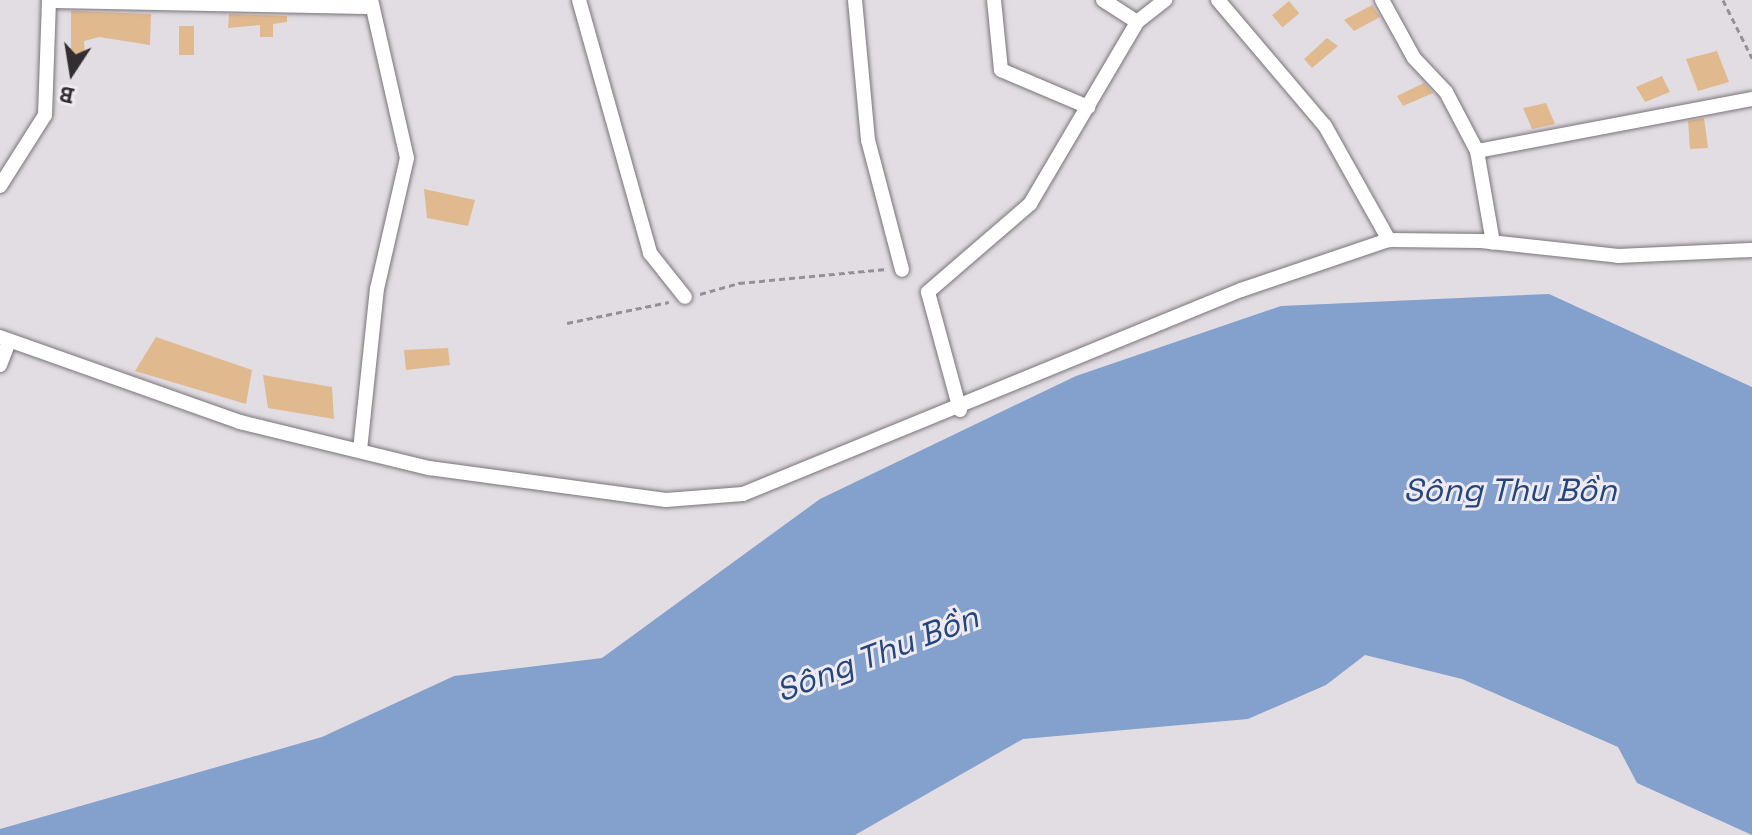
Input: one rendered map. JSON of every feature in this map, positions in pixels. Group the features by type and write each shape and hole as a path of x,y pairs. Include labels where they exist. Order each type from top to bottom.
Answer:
{"street":[{"path":"579,0 650,253 685,297"},
{"path":"855,0 868,140 902,270"},
{"path":"994,0 1001,70 1088,107"},
{"path":"1103,0 1137,22"},
{"path":"960,410 928,292 1030,204 1137,22 1165,0"},
{"path":"1218,0 1325,126 1389,240"},
{"path":"1382,0 1414,58 1446,92 1477,151 1493,243"},
{"path":"0,186 45,115 49,1 372,4 407,158 377,289 360,450"},
{"path":"1477,151 1752,99"},
{"path":"0,365 4,339 240,422 503,481 682,499 743,494 960,410 1241,290 1389,240 1493,243 1618,256 1752,250"}],"path":[{"path":"1723,0 1752,58"},
{"path":"567,323 739,283 902,270"}],"water":[{"name":"Sông Thu Bồn","path":"1549,294 1752,387 1752,835 1637,783 1618,747 1462,679 1365,655 1326,685 1248,719 1023,739 855,835 0,835 0,829 322,737 454,676 602,658 820,499 1076,376 1281,306"}],"building":[{"path":"1289,1 1299,13 1282,27 1272,15"},
{"path":"1372,5 1380,17 1354,31 1344,20"},
{"path":"71,11 151,14 150,45 99,37 84,41 85,56 71,55"},
{"path":"229,14 287,16 287,22 273,24 273,37 260,37 260,25 228,28"},
{"path":"179,26 194,26 194,55 179,55"},
{"path":"1327,38 1338,46 1312,68 1304,59"},
{"path":"1717,51 1729,82 1698,91 1686,59"},
{"path":"1662,76 1670,92 1645,102 1636,87"},
{"path":"1424,83 1433,93 1403,106 1397,96"},
{"path":"1546,103 1555,124 1532,129 1523,108"},
{"path":"1704,118 1708,148 1690,149 1688,121"},
{"path":"424,189 475,200 468,226 427,218"},
{"path":"156,337 252,370 246,404 135,371"},
{"path":"448,348 450,365 406,370 404,350"},
{"path":"263,375 332,387 334,419 268,408"}]}
